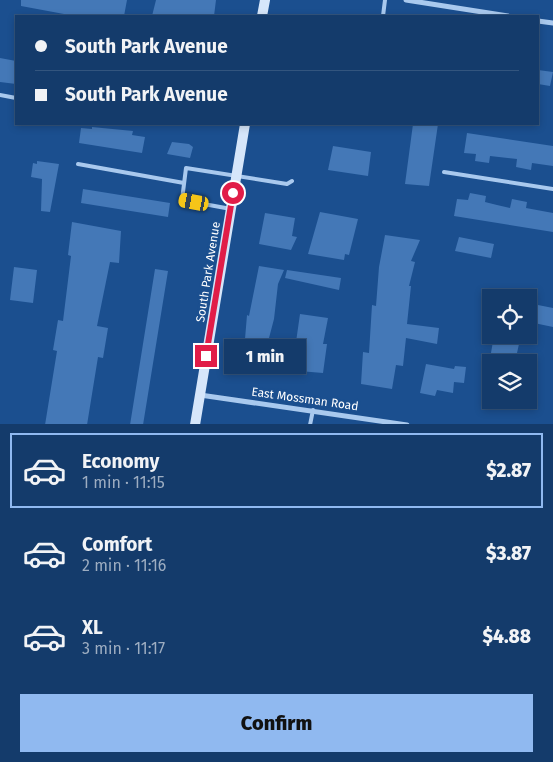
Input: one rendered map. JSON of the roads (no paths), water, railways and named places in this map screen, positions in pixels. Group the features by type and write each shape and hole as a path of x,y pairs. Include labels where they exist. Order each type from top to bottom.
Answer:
{"main road":[{"path":"262,15 265,0"},
{"name":"South Park Avenue","path":"195,424 244,125"}],"street":[{"path":"406,0 502,15"},
{"path":"539,21 553,23"},
{"name":"East Mossman Road","path":"200,394 405,424"}],"lane":[{"path":"383,15 385,0"},
{"path":"0,95 15,98"},
{"path":"78,164 184,183"},
{"path":"231,209 182,200 186,168 287,184 292,181"},
{"path":"444,172 553,189"},
{"path":"310,424 313,410"}]}
